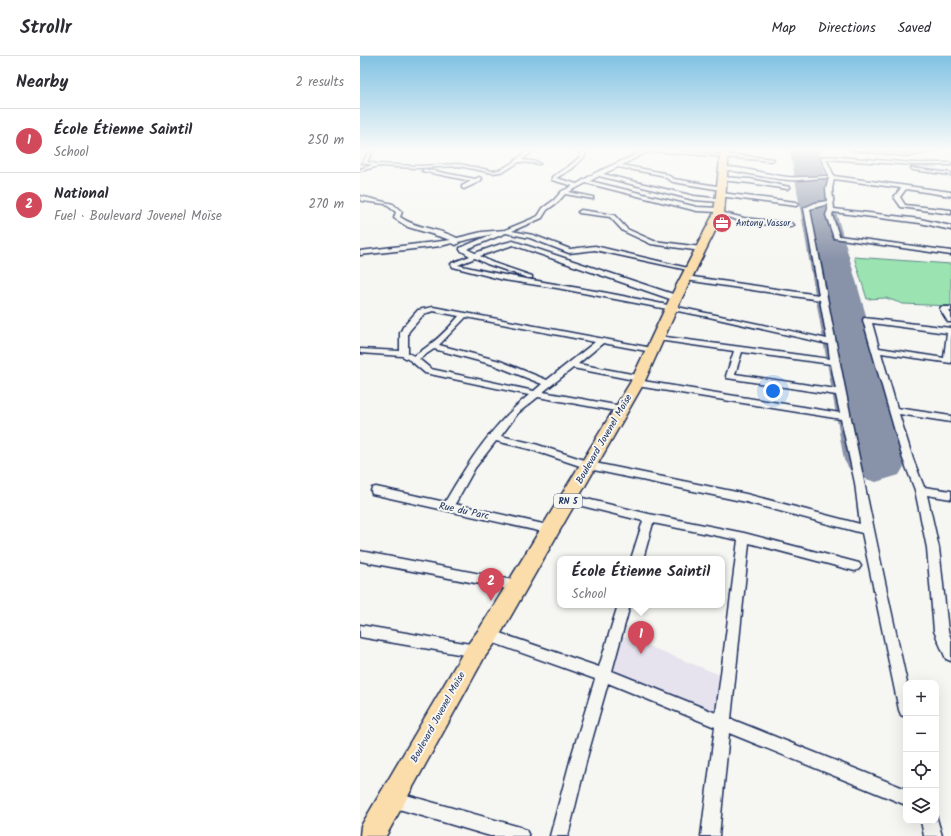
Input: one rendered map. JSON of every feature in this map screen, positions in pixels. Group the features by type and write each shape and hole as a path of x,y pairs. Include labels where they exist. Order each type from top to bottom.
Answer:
{"main road":[{"name":"Boulevard Jovenel Moïse","path":"371,836 476,651 488,635 552,530 638,381 701,249 721,186"}],"street":[{"path":"463,248 508,232 540,217 544,209 556,201 564,192 575,186"},
{"path":"606,186 696,209 718,186"},
{"path":"647,186 694,198 714,186"},
{"path":"725,186 744,220 791,224"},
{"path":"737,186 796,204"},
{"path":"830,186 831,206 829,215 836,237 951,253"},
{"path":"901,186 944,202 951,212"},
{"path":"905,187 897,197 903,206 944,202 951,194"},
{"path":"564,192 591,198"},
{"path":"360,198 370,202 390,203 394,205 399,212 397,218 404,224 425,231 447,235 454,239 454,242 463,248 463,250 474,256 505,269 557,286"},
{"path":"903,696 867,530 860,483 845,417 807,208 817,204 920,221 951,228"},
{"path":"581,212 612,216 625,230 653,243 701,249"},
{"path":"360,253 454,242 482,234 508,232 541,239 569,251 595,248 688,274 823,298"},
{"path":"674,304 516,244 507,244 456,263 454,266 504,278 674,304 832,343"},
{"path":"404,354 404,332 421,312 433,309 602,340 739,349 835,362"},
{"path":"951,309 944,309 951,320"},
{"path":"414,359 452,330 464,315"},
{"path":"876,350 948,361 951,330 867,320 908,459 920,490 933,548 951,655"},
{"path":"448,507 471,466 515,411 602,340"},
{"path":"432,346 497,363 549,384"},
{"path":"739,349 730,376 841,393"},
{"path":"360,351 404,354 414,359 428,371 537,394 621,409"},
{"path":"573,365 638,381 845,417"},
{"path":"893,410 951,418"},
{"path":"493,437 531,446 589,465 746,498 867,530"},
{"path":"920,490 951,495"},
{"name":"Rue du Parc","path":"376,492 552,530"},
{"path":"570,499 649,518 744,537 855,566"},
{"path":"638,556 649,518"},
{"path":"710,836 744,537"},
{"path":"360,556 517,586"},
{"path":"559,836 580,754 623,608"},
{"path":"360,631 476,651"},
{"path":"488,635 604,675 903,796"},
{"path":"392,799 520,836"},
{"path":"931,824 933,836"}],"shaded area":[{"path":"799,186 821,186 856,296 888,407 903,468 847,460"},
{"path":"621,635 720,675 716,713 609,672"}],"green space":[{"path":"854,257 951,264 951,306 903,304 886,298 867,299"}],"runway":[{"path":"812,186 876,460"}],"place":[{"name":"Antony Vassor","path":"722,223"},
{"name":"National","path":"491,601"},
{"name":"École Étienne Saintil","path":"641,654"}]}
